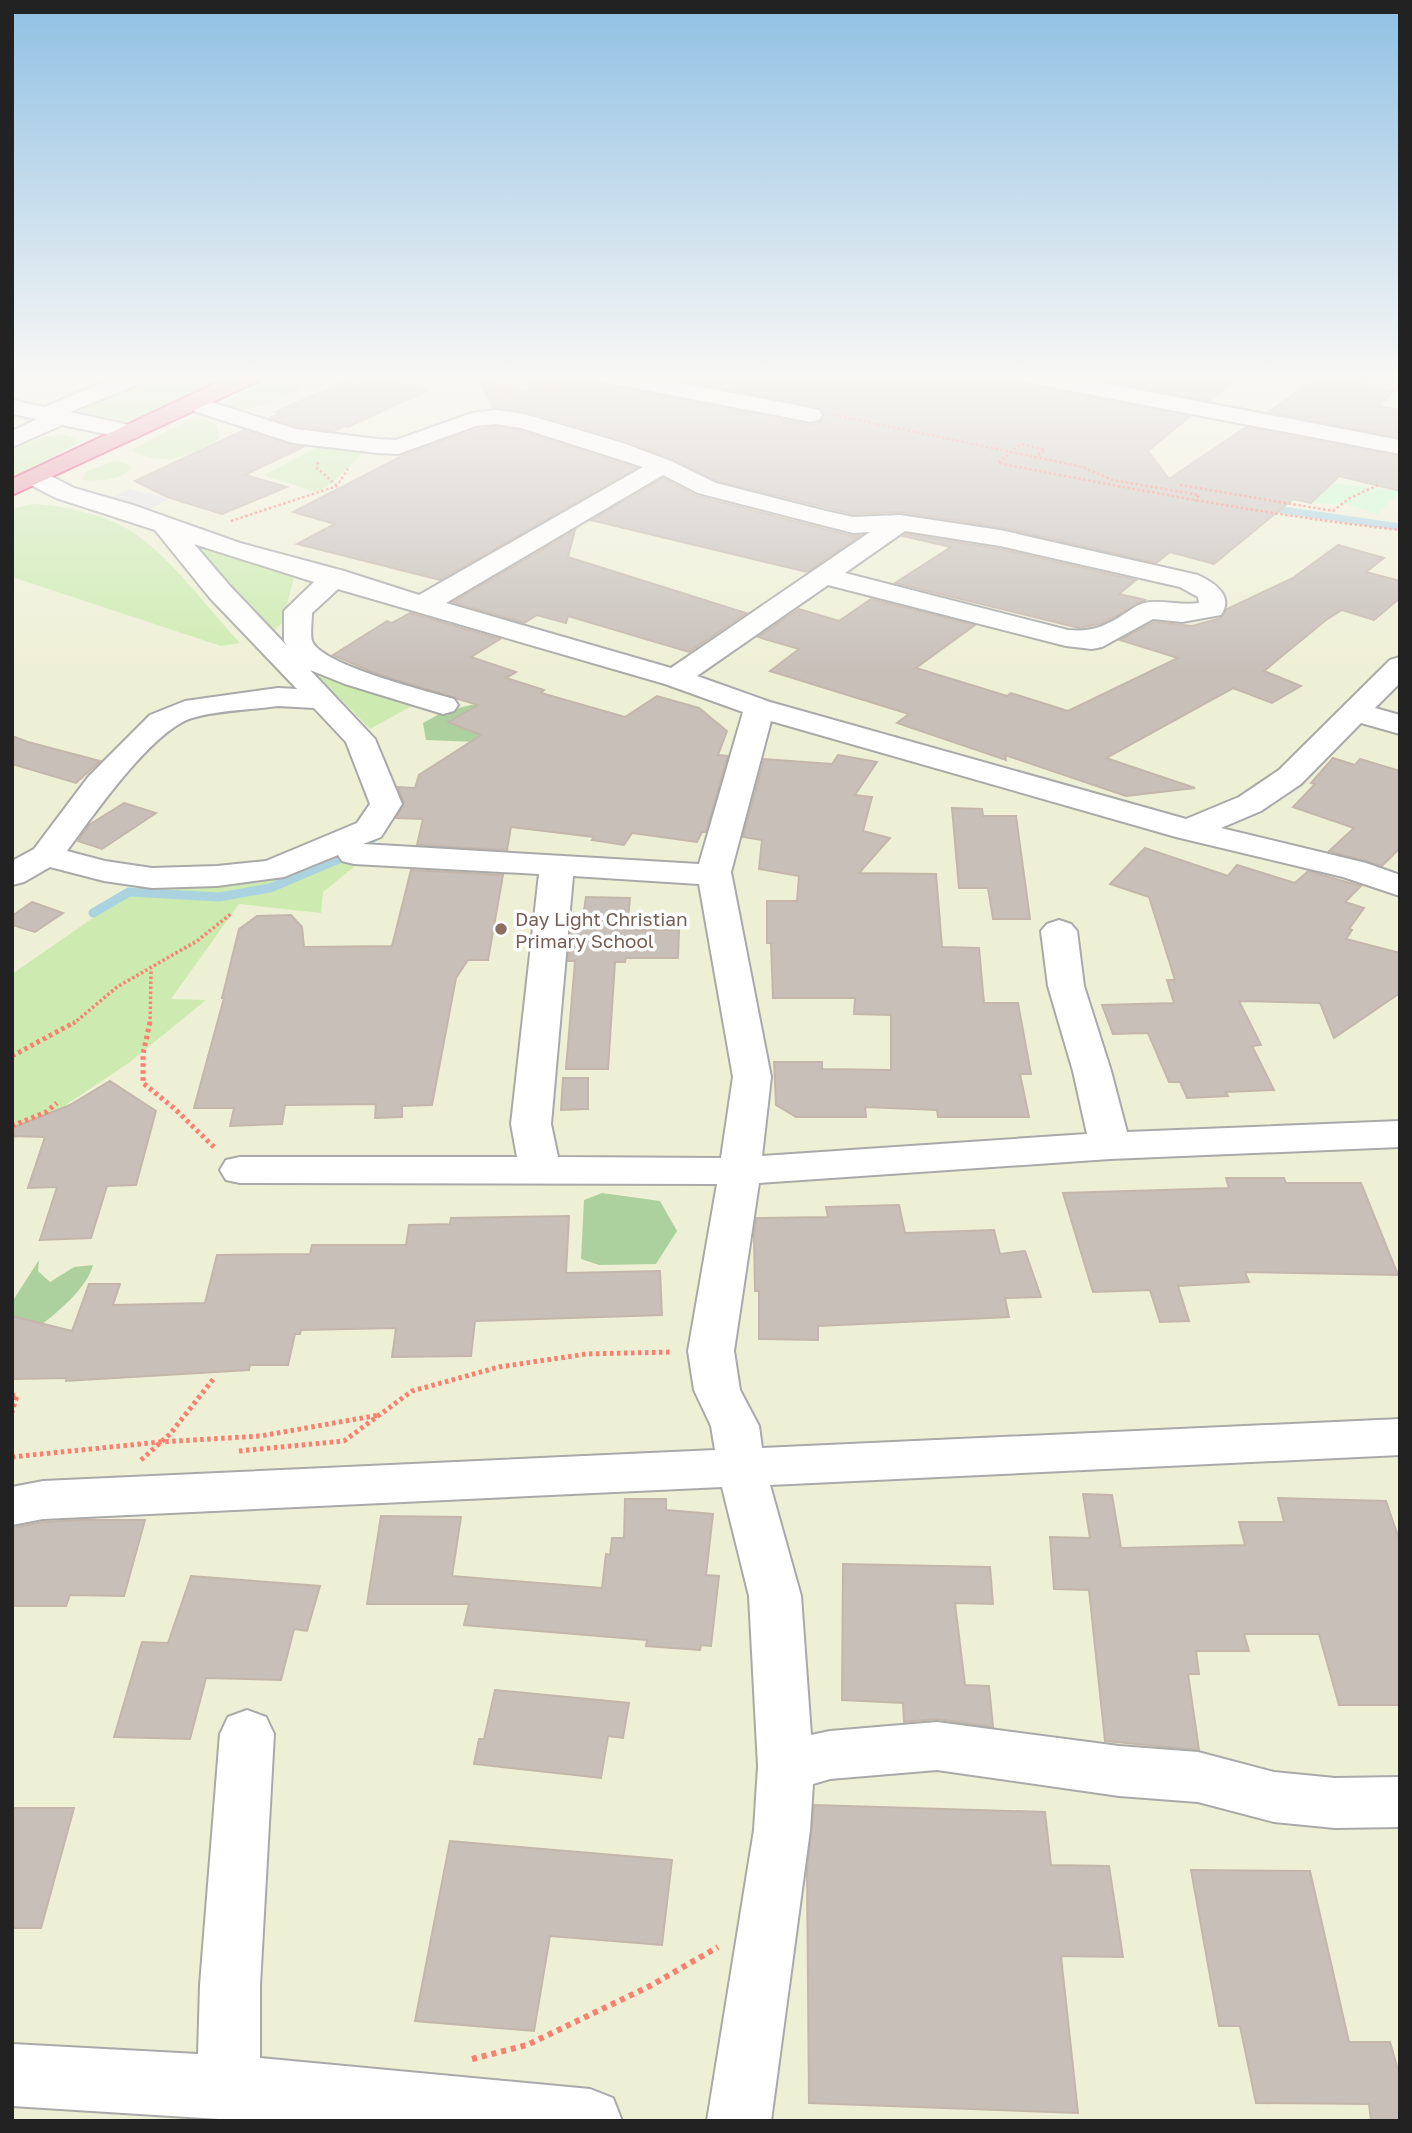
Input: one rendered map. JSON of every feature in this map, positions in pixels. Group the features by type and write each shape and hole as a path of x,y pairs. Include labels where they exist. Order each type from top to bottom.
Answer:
{"highway":[{"path":"24,483 42,475"}],"street":[{"path":"424,604 648,475"},
{"path":"680,475 707,488 853,525 900,523 1000,537 1086,555 1189,581 1202,587 1212,596 1214,602 1211,609 1182,614 1148,610 1131,622 1092,641 1066,639 991,617 823,576"},
{"path":"24,483 230,549 335,577 675,678 759,708 1188,830 1354,870 1400,886"},
{"path":"675,678 900,523"},
{"path":"46,856 104,871 152,878 272,870 369,830 386,804 360,739 220,593 164,526"},
{"path":"335,577 298,611 299,640 312,660 355,678 443,705"},
{"path":"1188,830 1227,816 1290,777 1400,666"},
{"path":"12,875 46,856 100,783 161,721 186,710 278,697 321,700"},
{"path":"278,697 321,738 376,779"},
{"path":"738,2121 782,1830 786,1766 775,1596 741,1467 735,1426 717,1390 711,1351 752,1077 714,872 759,708"},
{"path":"1354,711 1400,725"},
{"path":"354,854 692,876 714,872"},
{"path":"540,1170 531,1124 557,866"},
{"path":"1059,931 1066,986 1110,1146"},
{"path":"240,1170 740,1171 1110,1146 1400,1135"},
{"path":"12,1506 43,1500 1400,1437"},
{"path":"228,2087 230,1985 247,1734"},
{"path":"786,1766 830,1755 937,1746 1119,1771 1198,1777 1274,1797 1335,1803 1400,1802"},
{"path":"14,2078 228,2087 590,2121"}],"path":[{"path":"223,524 337,486 344,475"},
{"path":"1058,475 1195,501 1400,532"},
{"path":"1100,475 1112,480 1199,495 1195,501"},
{"path":"1180,485 1333,511 1350,498 1378,485"},
{"path":"12,1056 72,1025 117,988 197,941 232,912"},
{"path":"151,970 152,1015 143,1054 143,1083 240,1170"},
{"path":"12,1126 46,1112 57,1103"},
{"path":"235,1452 344,1441 412,1391 499,1367 586,1354 711,1351"},
{"path":"156,1461 135,1466 160,1442 215,1377"},
{"path":"12,1396 17,1395 12,1412"},
{"path":"12,1457 160,1442 261,1436 380,1415"},
{"path":"459,2062 527,2045 650,1986 767,1919"}],"green space":[{"path":"12,475 1400,475 1400,2121 12,2121"},
{"path":"85,475 122,475 102,480 82,480"},
{"path":"264,475 341,475 329,486 315,492"},
{"path":"1332,483 1400,491 1378,514 1346,504 1311,503"},
{"path":"33,504 84,512 131,531 174,568 240,643 221,646 12,577 12,509"},
{"path":"173,538 294,578 282,623 272,633"},
{"path":"306,664 417,703 370,729"},
{"path":"480,703 506,720 476,742 426,740 423,723 445,711"},
{"path":"323,858 355,866 323,892 321,913 239,904 171,999 206,1000 130,1062 12,1141 12,974 139,886 226,886 264,880"},
{"path":"602,1193 660,1201 677,1231 656,1264 599,1265 581,1259 584,1200"},
{"path":"39,1260 38,1271 50,1282 74,1267 93,1265 79,1290 41,1325 12,1317 12,1302"}],"shaded area":[{"path":"129,489 169,499 145,511 110,499"}],"building":[{"path":"149,475 246,475 287,487 222,514 167,497 135,481"},
{"path":"366,475 625,475 440,580 297,544 335,524 293,512"},
{"path":"704,475 1166,475 1169,479 1176,475 1400,475 1400,491 1339,476 1311,503 1293,499 1214,564 1170,552 1156,563 1000,527 900,512 853,514 717,481"},
{"path":"663,478 697,496 852,536 861,535 807,572 591,520"},
{"path":"575,530 568,557 746,613 689,652 568,616 566,623 537,615 524,623 453,602"},
{"path":"906,534 999,549 1136,580 1119,594 1145,600 1103,623 1079,628 895,583 951,547 903,536"},
{"path":"1338,545 1384,558 1366,572 1400,581 1400,598 1374,620 1342,610 1326,620 1264,671 1301,686 1272,703 1233,688 1106,758 1195,788 1126,796 1005,755 1006,760 897,723 909,714 770,671 799,649 758,637 799,609 839,621 871,599 975,625 916,668 1007,696 1011,693 1068,711 1178,658 1120,640 1154,622 1192,626 1221,618 1227,609 1293,578"},
{"path":"410,613 500,639 471,657 516,672 506,678 544,690 541,693 625,717 657,696 699,708 727,731 718,755 728,756 706,832 702,832 697,842 632,833 624,845 592,840 594,837 511,827 507,850 417,845 423,819 396,818 404,803 398,787 415,788 419,775 481,735 448,722 478,705 377,674 333,655 387,621 392,623"},
{"path":"12,736 100,761 76,783 12,764"},
{"path":"838,755 877,762 855,795 872,797 863,831 890,838 859,873 936,874 942,947 979,948 984,1003 1018,1003 1031,1074 1020,1074 1029,1117 938,1117 937,1110 865,1107 866,1117 796,1117 776,1105 774,1062 822,1062 822,1069 891,1070 891,1015 854,1014 855,998 773,998 771,943 767,943 767,901 797,901 799,876 759,869 762,840 743,837 764,759 832,764"},
{"path":"1333,758 1355,765 1360,759 1400,771 1400,848 1382,866 1329,851 1354,828 1293,807 1315,784 1311,783"},
{"path":"124,803 156,813 102,849 78,841 89,825"},
{"path":"952,808 982,809 983,816 1016,816 1030,919 993,919 988,888 959,888"},
{"path":"1145,848 1228,876 1237,865 1295,883 1308,871 1361,886 1345,902 1364,908 1349,929 1352,930 1346,939 1400,953 1400,993 1334,1038 1320,1003 1239,1001 1261,1045 1252,1046 1274,1090 1226,1092 1228,1096 1187,1098 1180,1082 1169,1082 1148,1033 1113,1034 1102,1005 1174,1003 1167,980 1175,980 1149,897 1110,884"},
{"path":"411,870 503,875 488,960 468,960 456,978 432,1105 402,1106 402,1117 375,1118 376,1104 285,1105 282,1124 230,1126 234,1108 194,1108 224,998 239,929 257,916 291,915 302,927 304,947 392,946"},
{"path":"586,897 630,898 627,930 679,930 678,958 626,958 625,962 615,962 608,1069 566,1069 575,961 568,961 570,935 571,929 581,929"},
{"path":"32,902 63,913 35,932 12,925 12,916"},
{"path":"563,1078 588,1078 588,1109 561,1110"},
{"path":"110,1081 156,1111 136,1185 107,1186 91,1238 40,1240 57,1187 28,1188 45,1137 12,1136 12,1128 70,1105"},
{"path":"1226,1178 1284,1178 1286,1183 1361,1183 1398,1275 1245,1272 1249,1282 1178,1286 1189,1321 1160,1322 1150,1290 1093,1292 1063,1193 1229,1188"},
{"path":"899,1205 905,1233 994,1230 1000,1254 1025,1251 1041,1297 1005,1298 1009,1317 818,1326 818,1340 759,1339 759,1291 755,1291 756,1218 828,1217 826,1207"},
{"path":"569,1216 566,1273 660,1271 662,1315 475,1321 471,1356 392,1357 396,1328 301,1330 300,1334 295,1334 288,1365 250,1365 249,1370 66,1381 67,1378 12,1379 12,1316 72,1331 89,1284 120,1284 113,1305 205,1303 217,1255 310,1254 312,1245 406,1245 409,1225 450,1224 451,1218"},
{"path":"1083,1494 1112,1495 1121,1548 1245,1545 1239,1522 1284,1522 1278,1498 1386,1501 1400,1542 1400,1705 1339,1705 1319,1634 1244,1634 1249,1651 1196,1651 1199,1674 1188,1674 1199,1750 1105,1741 1089,1590 1054,1589 1050,1537 1090,1538"},
{"path":"625,1499 666,1499 666,1510 713,1514 706,1575 719,1576 711,1646 701,1645 700,1650 646,1646 647,1640 464,1625 469,1604 367,1604 381,1516 461,1517 452,1576 602,1588 606,1554 610,1555 612,1538 624,1538"},
{"path":"145,1520 124,1596 70,1595 66,1606 12,1606 12,1528 43,1522"},
{"path":"843,1564 990,1567 993,1604 955,1603 965,1685 989,1686 993,1727 937,1719 904,1722 903,1703 842,1700"},
{"path":"191,1576 320,1586 307,1631 294,1629 281,1680 206,1678 190,1739 114,1737 142,1642 168,1643"},
{"path":"495,1690 629,1703 623,1738 608,1736 601,1778 474,1764 479,1739 484,1739"},
{"path":"814,1805 1045,1812 1051,1865 1109,1866 1123,1957 1061,1956 1078,2113 809,2103 807,1869"},
{"path":"12,1808 74,1808 41,1928 12,1928"},
{"path":"450,1841 672,1860 662,1945 550,1936 534,2031 415,2021"},
{"path":"1191,1870 1310,1871 1349,2042 1390,2042 1400,2077 1400,2121 1371,2121 1369,2104 1256,2103 1240,2026 1219,2026"}],"waterway":[{"path":"1269,508 1400,527"},
{"path":"93,913 129,892 219,897 270,888 362,849 378,833"}],"place":[{"name":"Day Light Christian Primary School","path":"501,929"}]}
